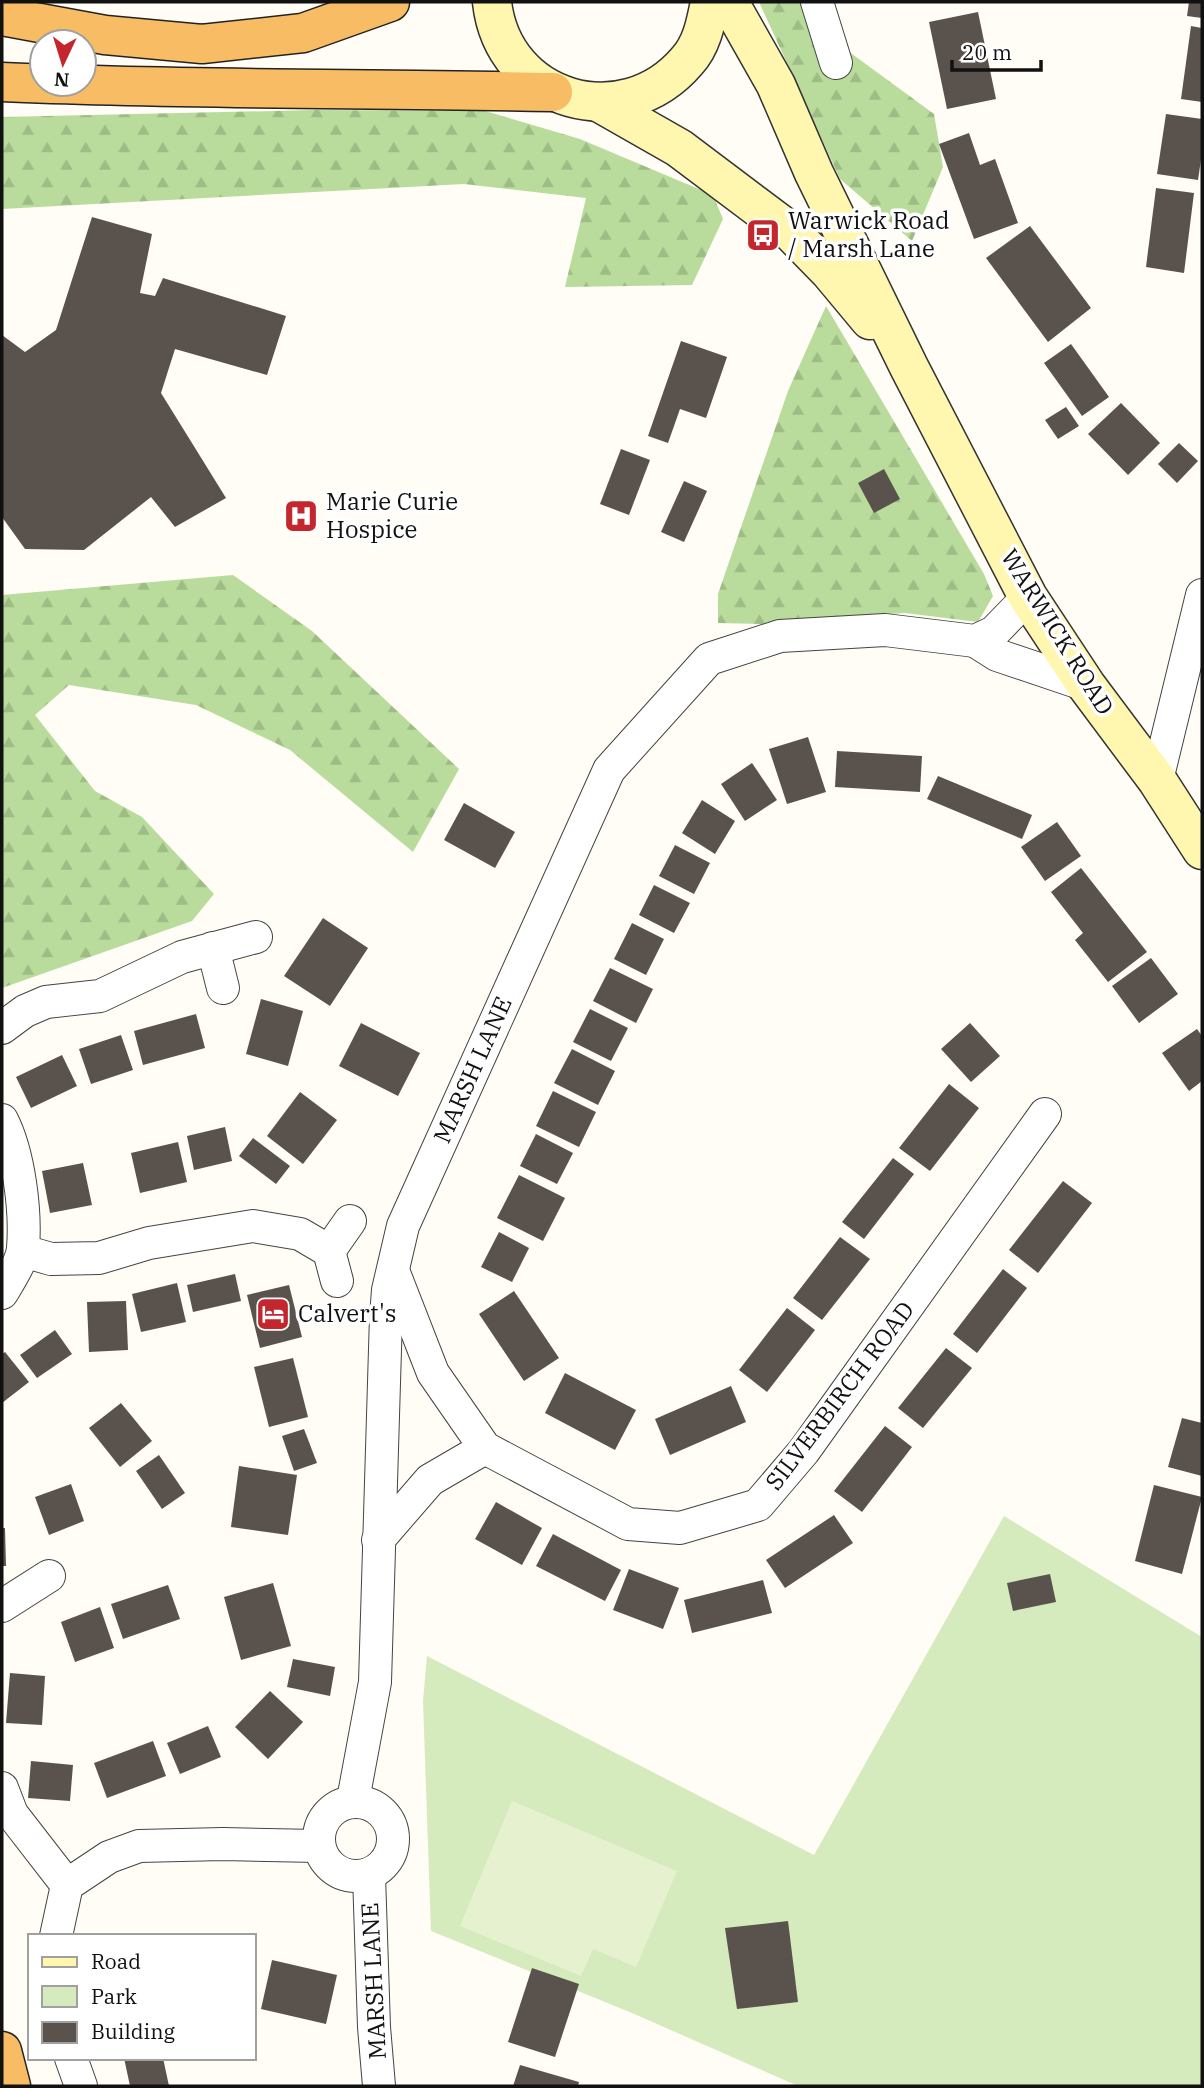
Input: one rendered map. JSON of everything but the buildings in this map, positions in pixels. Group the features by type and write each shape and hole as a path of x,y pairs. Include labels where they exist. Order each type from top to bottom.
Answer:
{"highway":[{"path":"2,16 106,36 202,44 303,33 390,2"},
{"path":"2,82 130,88 553,92"},
{"path":"2,2051 11,2086"}],"main road":[{"path":"492,2 502,40 523,70 553,92 576,100 600,103 634,98 664,83 689,59 705,29 710,2"},
{"name":"WARWICK ROAD","path":"729,2 776,85 814,173 909,368 1028,597 1086,685 1157,780 1202,850"},
{"name":"WARWICK ROAD","path":"600,103 679,148 792,233 830,272 909,368"}],"street":[{"path":"817,2 836,63"},
{"path":"1157,780 1202,595"},
{"path":"975,641 994,632 1028,597"},
{"name":"MARSH LANE","path":"353,1800 375,1682 386,1316 388,1290 403,1226 609,771 709,659 780,636 885,630 975,641 997,655 1086,685"},
{"path":"2,1027 25,1011 46,1002 100,996 182,957 256,937"},
{"path":"213,948 223,988"},
{"name":"SILVERBIRCH ROAD","path":"393,1271 433,1373 485,1448 628,1524 680,1528 758,1504 804,1451 1045,1114"},
{"path":"2,1120 15,1152 21,1194 23,1251 2,1293"},
{"path":"329,1251 350,1221"},
{"path":"23,1251 51,1259 99,1258 149,1243 253,1226 300,1234 329,1251 337,1280"},
{"path":"378,1540 430,1480 485,1448"},
{"path":"2,1606 49,1576"},
{"path":"2,1788 12,1814 67,1885"},
{"path":"353,1800 375,1805 390,1821 394,1842 386,1862 369,1875 347,1876 328,1865 318,1846 320,1824 333,1808 353,1800"},
{"path":"56,1934 67,1885 109,1857 139,1846 318,1846"},
{"name":"MARSH LANE","path":"369,1875 374,2027 379,2086"},
{"path":"72,2060 80,2086"}],"green space":[{"path":"759,2 816,2 848,51 934,114 943,167 912,241 840,179"},
{"path":"316,110 485,111 580,139 713,195 723,219 692,285 565,287 586,198 464,184 2,209 2,117"},
{"path":"826,306 984,574 993,596 978,622 905,613 761,624 718,623 718,594 788,391"},
{"path":"233,575 312,631 459,769 413,852 290,750 196,705 69,685 35,715 95,791 142,817 214,894 192,921 2,988 2,595"},
{"path":"1004,1516 1202,1637 1202,2086 798,2086 632,2013 431,1931 423,1701 427,1656 814,1855"},
{"path":"512,1801 677,1871 636,1967 593,1949 581,1976 460,1926"}],"place":[{"name":"Warwick Road / Marsh Lane","path":"763,235"},
{"name":"Marie Curie Hospice","path":"301,516"},
{"name":"Calvert's","path":"273,1314"}]}
